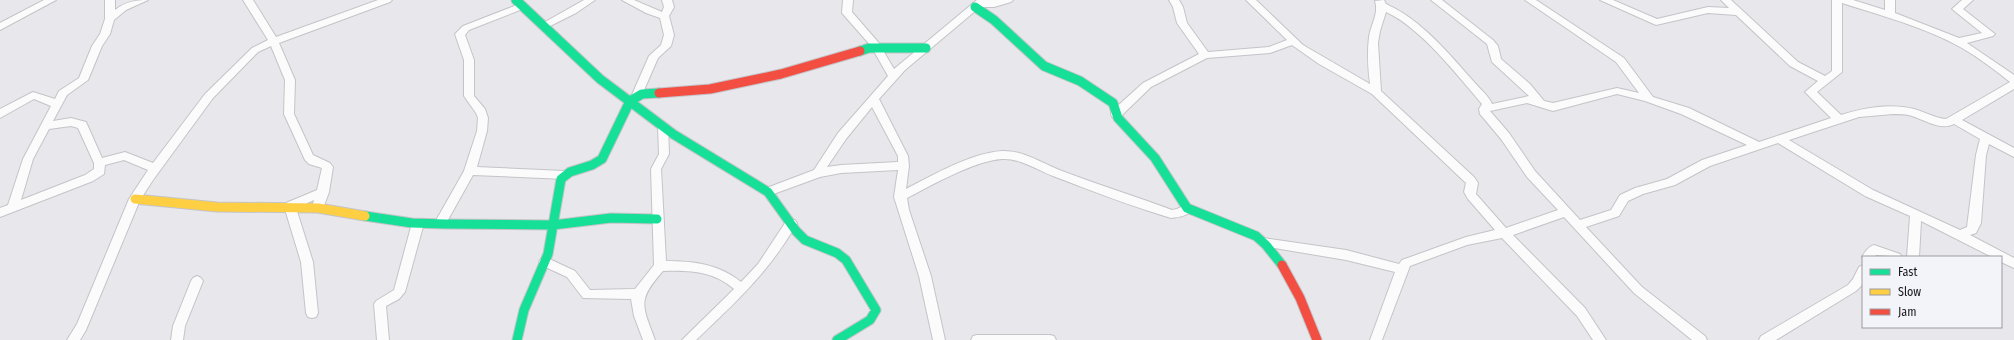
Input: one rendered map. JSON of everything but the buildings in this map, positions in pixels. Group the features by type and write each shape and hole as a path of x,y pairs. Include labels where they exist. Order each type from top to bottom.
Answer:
{"street":[{"path":"0,27 52,0"},
{"path":"248,0 273,40 290,80 288,104 289,114 310,160 328,167 318,208"},
{"path":"543,26 573,12 590,0"},
{"path":"627,0 649,11 664,16"},
{"path":"470,171 565,175 593,165 602,159 654,56 666,46 669,35 664,16 669,7 667,0"},
{"path":"848,0 846,9 847,13 876,48 893,77"},
{"path":"818,173 842,136 873,98 893,77 979,4 994,4 1008,0"},
{"path":"1174,0 1178,7 1182,23 1205,55"},
{"path":"1251,0 1292,41 1323,62 1369,83 1376,92 1470,180 1472,183 1472,196 1504,233 1581,312 1600,340"},
{"path":"1436,0 1490,42 1493,46 1494,58 1526,86 1542,105"},
{"path":"1530,0 1620,60 1647,98"},
{"path":"1538,6 1548,0"},
{"path":"1605,0 1656,22 1708,10 1739,12"},
{"path":"1726,0 1800,69 1805,77 1816,87"},
{"path":"1837,0 1837,72 1810,92 1811,95 1839,119"},
{"path":"1843,0 1917,24 1957,42 1977,53 2014,80"},
{"path":"1890,0 1890,15"},
{"path":"1957,42 1990,34 1957,8 1968,0"},
{"path":"13,207 28,159 57,104 63,93 83,80 97,46 105,34 110,18 111,1 140,1"},
{"path":"110,18 117,11 140,1"},
{"path":"73,340 82,326 135,199 155,168 209,96 255,50 273,40 382,1"},
{"path":"440,224 470,171 482,131 483,118 481,112 469,96 469,60 460,34 466,28 519,3 578,60 633,99 663,126 728,169 768,192 775,198 791,223 808,242 841,254 846,259 876,310 870,320 837,340"},
{"path":"1369,83 1374,34 1383,12 1382,3"},
{"path":"1382,3 1407,21 1449,59 1488,103 1484,109"},
{"path":"979,4 994,20 1044,66 1080,81 1113,103 1116,114 1155,158 1188,208 1244,231 1263,242 1346,255 1402,269"},
{"path":"1116,114 1147,85 1205,55 1270,50 1292,41"},
{"path":"633,99 663,92 710,89 798,70 863,50 876,48 926,48"},
{"path":"1800,69 1826,81"},
{"path":"1578,224 1615,213 1620,202 1639,191 1665,184 1706,163 1756,145 1858,113 1893,110 1917,113 1943,124 1954,120 2014,84"},
{"path":"1484,109 1527,99 1542,105 1553,107 1617,91 1647,98 1652,101 1685,111 1756,145"},
{"path":"0,114 33,95 57,104"},
{"path":"873,98 903,156 904,166 900,197 902,210 925,276 939,340"},
{"path":"1484,109 1484,112 1505,136 1531,174 1638,290 1701,340"},
{"path":"1954,120 2014,153"},
{"path":"0,213 89,178 100,171 99,163 82,125 71,122 46,126"},
{"path":"649,340 636,305 638,294 649,278 660,266 656,169 664,154 663,126"},
{"path":"1959,235 1972,230 1976,223 1981,155 1986,137"},
{"path":"1778,138 1869,194 1916,214 2002,256"},
{"path":"900,197 925,183 971,164 995,156 1013,155 1060,175 1171,214 1180,213 1188,208"},
{"path":"99,163 125,156 155,168"},
{"path":"768,192 818,173 849,169 904,166"},
{"path":"517,340 519,322 523,310 545,262 561,179 565,175"},
{"path":"290,206 323,192"},
{"path":"135,199 216,207 290,206 318,208 418,223 440,224 553,225 575,221 611,218 657,219"},
{"path":"290,206 307,262 312,313"},
{"path":"1376,340 1402,269 1410,260 1466,241 1504,233 1566,212"},
{"path":"1913,256 1916,214"},
{"path":"383,340 380,304 396,296 399,292 418,223"},
{"path":"688,340 742,289 762,267 791,223"},
{"path":"1263,242 1275,257 1306,309 1317,340"},
{"path":"1869,256 1874,250 1893,256"},
{"path":"2002,256 2014,262"},
{"path":"545,262 557,266 571,274 587,295 638,294"},
{"path":"660,266 707,267 723,273 742,289"},
{"path":"1765,340 1852,288 1858,282 1862,272"},
{"path":"177,340 179,326 197,280"},
{"path":"977,340 1050,340"}],"traffic: fast":[{"path":"516,0 600,79 673,134 768,192 796,231 805,240 837,253 846,260 851,266 876,310 870,320 837,340"},
{"path":"975,7 994,20 1044,66 1080,81 1113,103 1118,118 1155,158 1187,208 1256,236 1266,245 1282,265"},
{"path":"860,51 869,48 926,48"},
{"path":"517,340 524,310 548,254 561,179 570,172 592,165 602,159 630,101 642,94 659,93"},
{"path":"365,216 412,223 445,224 553,225 611,218 657,219"}],"traffic: slow":[{"path":"135,199 217,207 318,208 365,216"}],"traffic: jam":[{"path":"659,93 710,89 781,74 860,51"},
{"path":"1282,265 1300,298 1317,340"}]}
